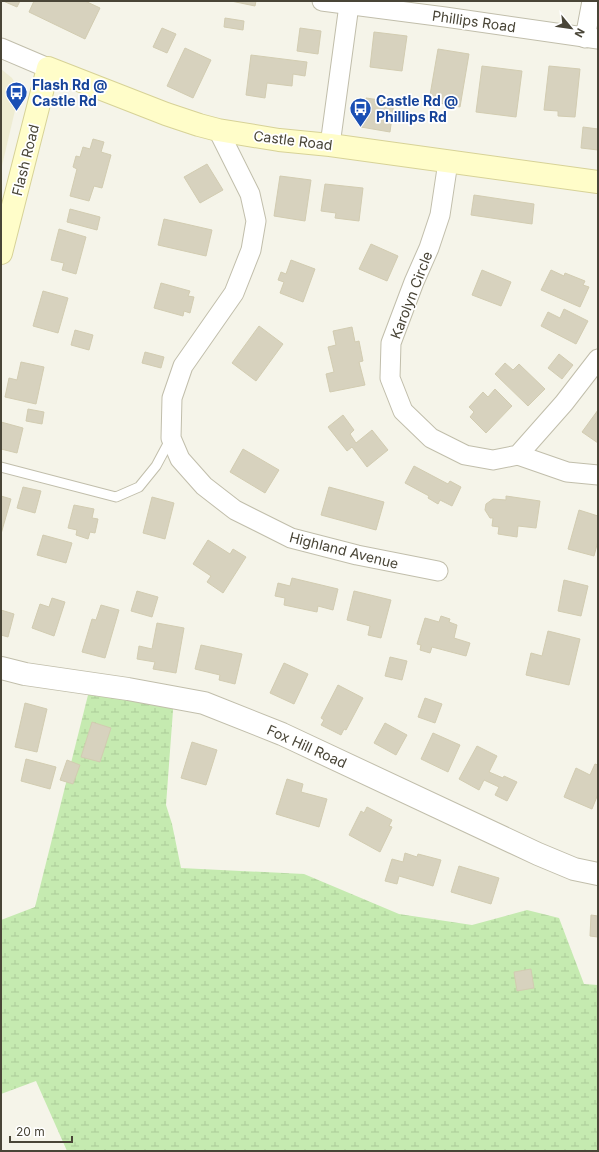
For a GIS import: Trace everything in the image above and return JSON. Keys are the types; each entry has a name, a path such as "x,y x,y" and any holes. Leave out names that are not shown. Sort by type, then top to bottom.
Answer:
{"main road":[{"name":"Castle Road","path":"48,68 166,114 218,130 279,140 330,145 598,182"},
{"name":"Flash Road","path":"1,253 48,68"}],"street":[{"name":"Phillips Road","path":"322,1 445,17 592,39"},
{"path":"592,1 592,39"},
{"path":"330,145 350,5"},
{"name":"Castle Road","path":"1,48 48,68"},
{"name":"Highland Avenue","path":"218,130 250,194 256,221 251,250 234,293 183,366 172,398 171,438 180,458 204,486 236,510 290,538 357,556 438,572"},
{"name":"Karolyn Circle","path":"448,162 440,215 429,248 391,342 390,378 403,412 431,438 465,455 494,460 518,455"},
{"path":"598,359 564,403 518,455 567,472 598,475"},
{"name":"Fox Hill Road","path":"1,668 25,674 128,689 204,703 282,734 538,854 574,868 598,874"}],"lane":[{"path":"1,467 116,497 139,487 156,466 171,438"}],"shaded area":[{"path":"1,69 12,78 16,85 17,102 1,170"}],"green space":[{"path":"91,683 174,697 166,805 172,824 181,868 304,874 399,914 472,925 527,910 559,918 584,984 598,985 598,1151 67,1151 36,1081 1,1094 1,920 35,907"}],"building":[{"path":"3,1 20,1 17,7"},
{"path":"34,1 85,1 100,8 85,39 29,12"},
{"path":"231,1 256,1 255,6"},
{"path":"225,18 244,21 243,30 224,27"},
{"path":"162,28 176,34 167,53 153,47"},
{"path":"300,28 321,31 318,54 297,51"},
{"path":"374,32 407,36 402,71 370,67"},
{"path":"185,48 211,60 193,98 167,86"},
{"path":"438,49 469,54 460,107 429,101"},
{"path":"251,55 307,62 305,76 293,74 292,86 267,83 265,98 246,95"},
{"path":"482,66 522,71 516,117 476,112"},
{"path":"549,66 580,69 575,117 558,116 558,111 544,110"},
{"path":"366,98 394,102 390,132 361,127"},
{"path":"583,127 598,129 598,150 581,148"},
{"path":"93,139 104,142 101,152 111,155 102,188 94,186 89,201 70,196 77,169 73,167 76,156 80,157 83,147 90,149"},
{"path":"207,164 223,190 200,203 184,177"},
{"path":"280,176 311,180 305,221 274,216"},
{"path":"325,184 363,188 359,221 335,218 336,213 321,211"},
{"path":"474,195 534,204 532,224 471,215"},
{"path":"70,209 100,217 97,230 67,222"},
{"path":"164,219 212,230 206,256 158,245"},
{"path":"59,229 86,237 76,274 62,270 64,263 51,260"},
{"path":"371,244 398,256 387,281 359,269"},
{"path":"291,260 315,269 303,302 280,293 284,282 278,280 281,272 286,274"},
{"path":"482,270 511,282 501,306 472,295"},
{"path":"551,270 564,276 565,273 585,281 583,285 589,287 580,307 541,290"},
{"path":"161,283 190,291 188,296 194,297 190,313 184,311 183,316 154,308"},
{"path":"43,291 68,298 58,333 33,326"},
{"path":"564,309 588,321 576,344 541,326 548,312 560,318"},
{"path":"259,326 283,344 256,381 232,363"},
{"path":"352,327 355,342 359,341 363,361 359,362 365,385 330,392 326,374 334,372 328,347 336,345 333,331"},
{"path":"75,330 93,335 89,350 71,345"},
{"path":"145,352 164,357 161,368 142,363"},
{"path":"559,354 573,365 562,379 548,368"},
{"path":"21,362 44,367 36,404 5,397 9,378 17,380"},
{"path":"505,363 513,370 519,364 545,389 528,406 495,374"},
{"path":"495,389 512,406 486,433 470,417 474,412 469,407 483,392 488,397"},
{"path":"28,409 44,412 42,424 26,421"},
{"path":"598,410 598,443 582,432"},
{"path":"343,415 354,430 350,434 356,443 372,430 388,450 367,467 352,447 347,451 328,427"},
{"path":"1,422 23,428 17,453 1,449"},
{"path":"243,449 279,470 265,493 230,472"},
{"path":"414,466 448,484 450,481 461,487 452,506 440,500 438,504 428,498 429,496 405,483"},
{"path":"23,487 41,491 35,513 17,508"},
{"path":"329,487 384,502 376,530 321,515"},
{"path":"1,496 11,499 1,534"},
{"path":"506,496 540,501 536,528 518,526 517,537 498,534 499,527 492,526 493,518 490,518 485,510 486,504 493,499 506,500"},
{"path":"152,497 174,503 165,539 143,533"},
{"path":"74,505 94,509 92,518 98,519 95,533 90,532 88,539 76,535 77,530 68,528"},
{"path":"579,510 598,516 598,541 594,556 568,549"},
{"path":"43,535 72,543 66,563 37,555"},
{"path":"208,540 230,554 233,549 246,557 223,593 207,582 211,576 193,564"},
{"path":"292,578 338,589 333,610 318,606 317,612 284,605 285,598 275,596 278,583 290,586"},
{"path":"564,580 588,586 581,616 558,611"},
{"path":"137,591 158,597 152,617 131,611"},
{"path":"354,591 391,600 381,638 368,635 370,626 347,620"},
{"path":"52,598 65,602 54,636 32,628 40,604 49,607"},
{"path":"101,605 119,610 105,658 82,652 92,619 96,620"},
{"path":"1,610 14,614 8,637 1,635"},
{"path":"441,616 450,619 449,622 457,625 454,638 470,643 466,656 432,647 430,653 420,650 421,645 417,644 425,618 439,622"},
{"path":"157,623 184,628 176,673 153,669 155,662 137,659 139,646 152,649"},
{"path":"548,631 580,639 569,685 526,675 531,653 542,656"},
{"path":"201,645 242,654 235,684 219,680 220,675 195,669"},
{"path":"390,657 407,661 402,680 385,676"},
{"path":"284,663 308,674 294,704 270,693"},
{"path":"338,685 363,698 346,730 344,729 341,735 321,725 324,720 321,718"},
{"path":"425,698 442,704 435,723 418,717"},
{"path":"25,703 47,709 37,752 15,747"},
{"path":"92,722 111,728 100,762 81,757"},
{"path":"385,723 407,735 396,755 374,743"},
{"path":"433,733 460,745 448,772 421,759"},
{"path":"192,742 217,750 206,785 181,778"},
{"path":"477,746 497,756 489,772 503,778 504,776 517,782 507,801 495,795 499,787 484,780 479,790 459,779"},
{"path":"26,759 56,767 50,789 21,781"},
{"path":"67,760 80,765 73,784 60,780"},
{"path":"595,764 598,765 598,794 592,809 564,797 576,768 590,775"},
{"path":"287,779 303,784 301,792 327,799 319,827 276,814"},
{"path":"367,807 392,820 389,826 392,827 380,852 349,835 361,811 364,813"},
{"path":"405,853 417,857 418,854 441,860 433,886 399,876 397,884 385,881 392,859 403,862"},
{"path":"459,866 499,878 491,904 451,892"},
{"path":"591,915 598,916 598,937 590,936"},
{"path":"531,969 534,988 517,991 514,972"}],"place":[{"name":"Flash Rd @ Castle Rd","path":"17,112"},
{"name":"Castle Rd @ Phillips Rd","path":"360,128"}]}
